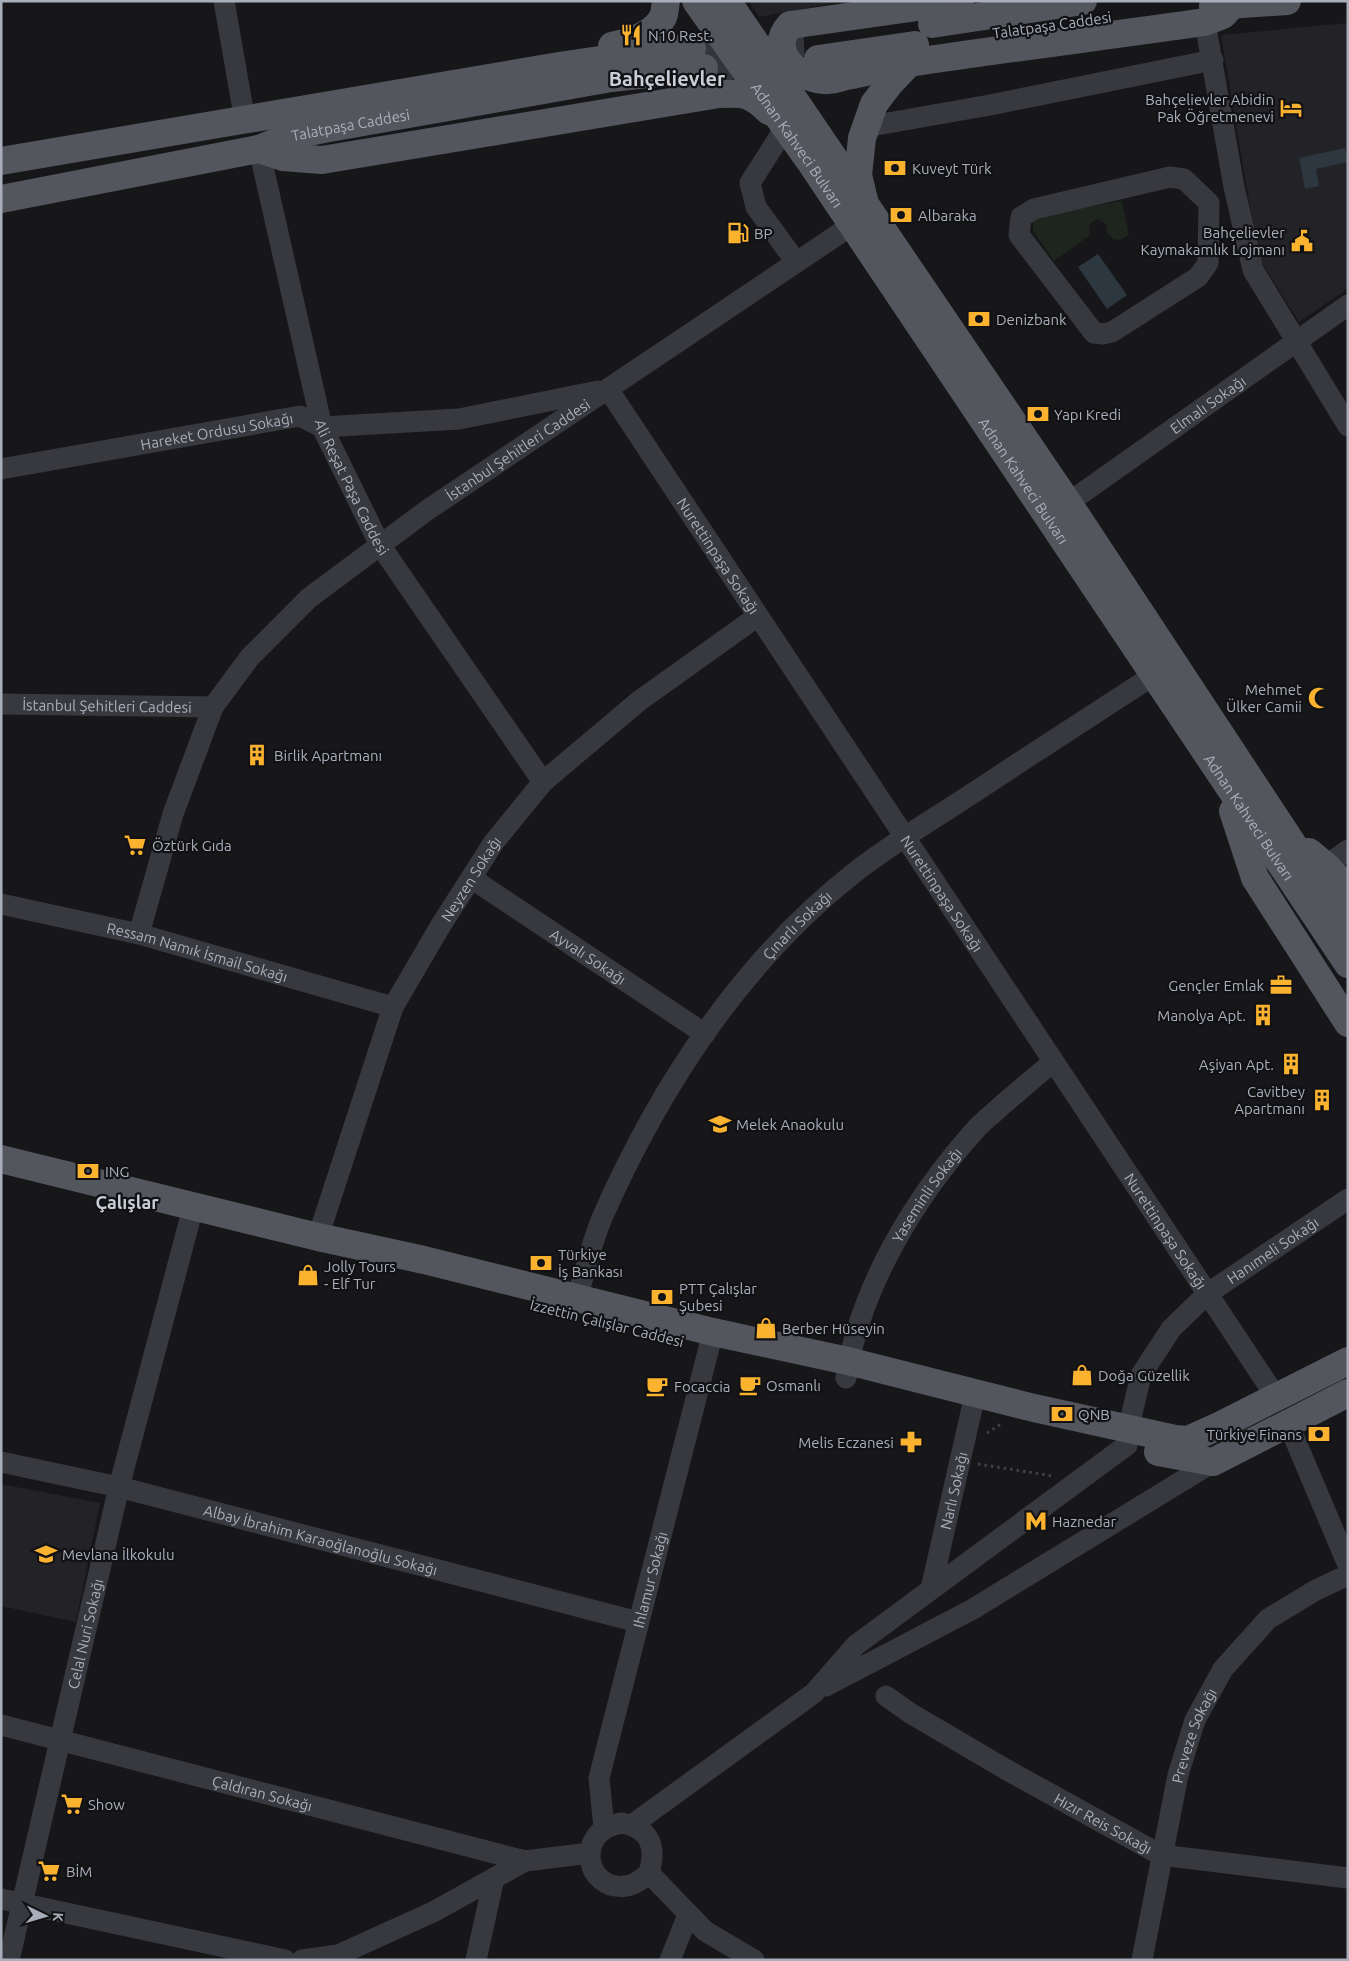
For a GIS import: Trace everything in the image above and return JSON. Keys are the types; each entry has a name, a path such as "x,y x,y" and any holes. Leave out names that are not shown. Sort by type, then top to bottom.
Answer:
{"main road":[{"path":"325,105 376,87 453,71 614,46 634,40 651,31 663,17 666,1"},
{"name":"Adnan Kahveci Bulvarı","path":"696,1 852,225 1154,674 1222,779 1348,964"},
{"path":"730,6 747,22 806,42 960,1"},
{"name":"Talatpaşa Caddesi","path":"806,42 1084,1"},
{"name":"Talatpaşa Caddesi","path":"806,42 1062,23 1167,10 1287,1"},
{"path":"806,42 784,31 781,43 784,55 789,65 806,76 825,80 908,64 1205,22 1223,15 1232,5"},
{"name":"Adnan Kahveci Bulvarı","path":"730,6 1068,503 1348,928"},
{"path":"634,40 679,36 694,38 705,45 720,65 726,84 724,90 719,94"},
{"name":"Talatpaşa Caddesi","path":"1,161 245,121 325,105 667,50 698,58 611,78 329,128 292,136 259,149 1,199"},
{"path":"882,231 865,203 858,175 862,138 874,104 908,64"},
{"path":"259,149 282,156 322,160 719,94 741,93 756,99 783,125"},
{"path":"1222,779 1255,878 1348,1023"},
{"path":"1282,829 1326,866 1348,889"},
{"name":"İzzettin Çalışlar Caddesi","path":"1,1159 577,1298 711,1340"},
{"name":"İzzettin Çalışlar Caddesi","path":"1,1178 381,1267 847,1370 972,1400 1034,1408 1213,1462"},
{"path":"1127,1437 1188,1440 1348,1361"},
{"path":"1213,1462 1348,1393"},
{"name":"İzzettin Çalışlar Caddesi","path":"972,1400 1010,1417 1127,1437"}],"street":[{"path":"224,1 245,121"},
{"path":"1205,22 1234,187 1253,270 1348,426"},
{"path":"865,127 1000,103 1213,60"},
{"path":"783,125 750,183 756,206 796,262"},
{"name":"Ali Reşat Paşa Caddesi","path":"259,149 322,428 380,545 543,782"},
{"path":"1170,177 1184,179 1209,203 1208,263 1198,277 1112,332 1103,334 1094,332 1019,235 1021,217 1034,209 1170,177"},
{"path":"1209,203 1234,187"},
{"name":"İstanbul Şehitleri Caddesi","path":"139,934 173,814 213,707 250,657 309,598 426,511 852,225"},
{"name":"Elmalı Sokağı","path":"1068,503 1348,305"},
{"path":"322,428 459,419 608,389"},
{"name":"Nurettinpaşa Sokağı","path":"608,389 1276,1397"},
{"name":"Hareket Ordusu Sokağı","path":"1,469 300,416 322,428"},
{"name":"Neyzen Sokağı","path":"318,1237 393,1007 441,924 494,842 543,782 639,701 758,616"},
{"name":"Çınarlı Sokağı","path":"577,1298 602,1220 639,1142 681,1068 734,994 796,925 854,874 905,837 1154,674"},
{"name":"İstanbul Şehitleri Caddesi","path":"1,704 213,707"},
{"path":"1326,866 1348,850"},
{"name":"Ayvalı Sokağı","path":"471,878 705,1034"},
{"name":"Ressam Namık İsmail Sokağı","path":"1,904 139,934 393,1007"},
{"name":"Yaseminli Sokağı","path":"847,1370 864,1312 890,1250 928,1187 977,1128 1053,1062"},
{"name":"Hanımeli Sokağı","path":"1127,1437 1141,1375 1171,1329 1207,1294 1348,1199"},
{"name":"Celal Nuri Sokağı","path":"9,1960 11,1901 60,1740 120,1488 189,1223"},
{"name":"Ihlamur Sokağı","path":"604,1828 599,1778 711,1340"},
{"name":"Narlı Sokağı","path":"932,1589 972,1400"},
{"path":"1288,1423 1348,1566"},
{"path":"814,1693 856,1645 932,1589 1127,1437"},
{"name":"Albay İbrahim Karaoğlanoğlu Sokağı","path":"1,1462 120,1488 638,1622"},
{"path":"632,1825 814,1693 972,1609 1213,1462"},
{"name":"Preveze Sokağı","path":"1142,1960 1178,1775 1195,1720 1223,1669 1268,1619 1316,1590 1348,1574"},
{"name":"Hızır Reis Sokağı","path":"886,1696 910,1713 1007,1770 1162,1855 1348,1878"},
{"name":"Çaldıran Sokağı","path":"1,1725 525,1861"},
{"path":"622,1823 632,1825 647,1836 652,1844 653,1855 649,1873 636,1882 625,1886 611,1884 595,1873 591,1864 590,1853 592,1844 596,1835 604,1828 622,1823"},
{"path":"314,1959 338,1955 433,1912 525,1861 590,1853"},
{"path":"649,1873 705,1931 754,1960"},
{"path":"476,1960 494,1878"},
{"path":"11,1901 285,1960"},
{"path":"670,1960 688,1915"}],"path":[{"path":"985,1435 1010,1417"},
{"path":"1001,1468 1056,1476"}],"shaded area":[{"path":"749,1 844,1 759,17"},
{"name":"Bahçelievler Abidin Pak Öğretmenevi","path":"1348,23 1348,287 1299,322 1262,263 1252,219 1221,35"},
{"path":"1345,148 1348,162 1316,169 1319,186 1305,189 1299,158"},
{"path":"1122,201 1129,235 1120,240 1113,239 1107,233 1106,224 1097,219 1090,225 1090,235 1054,261 1033,231 1033,221 1040,216"},
{"path":"1098,254 1127,295 1107,309 1078,267"},
{"name":"Mevlana İlkokulu","path":"1,1484 100,1503 76,1622 1,1606"}],"tunnel":[{"path":"692,48 809,42"},
{"path":"704,68 762,63"}],"place":[{"name":"N10 Rest.","path":"631,35"},
{"name":"Bahçelievler Abidin Pak Öğretmenevi","path":"1291,108"},
{"name":"Kuveyt Türk","path":"895,168"},
{"name":"Albaraka","path":"901,215"},
{"name":"BP","path":"738,233"},
{"name":"Bahçelievler Kaymakamlık Lojmanı","path":"1302,241"},
{"name":"Denizbank","path":"979,319"},
{"name":"Yapı Kredi","path":"1038,414"},
{"name":"Mehmet Ülker Camii","path":"1319,698"},
{"name":"Birlik Apartmanı","path":"257,755"},
{"name":"Öztürk Gıda","path":"135,845"},
{"name":"Gençler Emlak","path":"1281,985"},
{"name":"Manolya Apt.","path":"1263,1015"},
{"name":"Aşiyan Apt.","path":"1291,1064"},
{"name":"Cavitbey Apartmanı","path":"1322,1100"},
{"name":"Melek Anaokulu","path":"720,1124"},
{"name":"ING","path":"88,1171"},
{"name":"Türkiye İş Bankası","path":"541,1263"},
{"name":"Jolly Tours - Elf Tur","path":"308,1275"},
{"name":"PTT Çalışlar Şubesi","path":"662,1297"},
{"name":"Berber Hüseyin","path":"766,1328"},
{"name":"Doğa Güzellik","path":"1082,1375"},
{"name":"Osmanlı","path":"750,1385"},
{"name":"Focaccia","path":"657,1386"},
{"name":"QNB","path":"1062,1414"},
{"name":"Türkiye Finans","path":"1319,1434"},
{"name":"Melis Eczanesi","path":"911,1442"},
{"name":"Haznedar","path":"1036,1521"},
{"name":"Mevlana İlkokulu","path":"46,1554"},
{"name":"Show","path":"72,1804"},
{"name":"BİM","path":"49,1871"}],"district":[{"name":"Bahçelievler","path":"667,78"},
{"name":"Çalışlar","path":"127,1202"}]}
